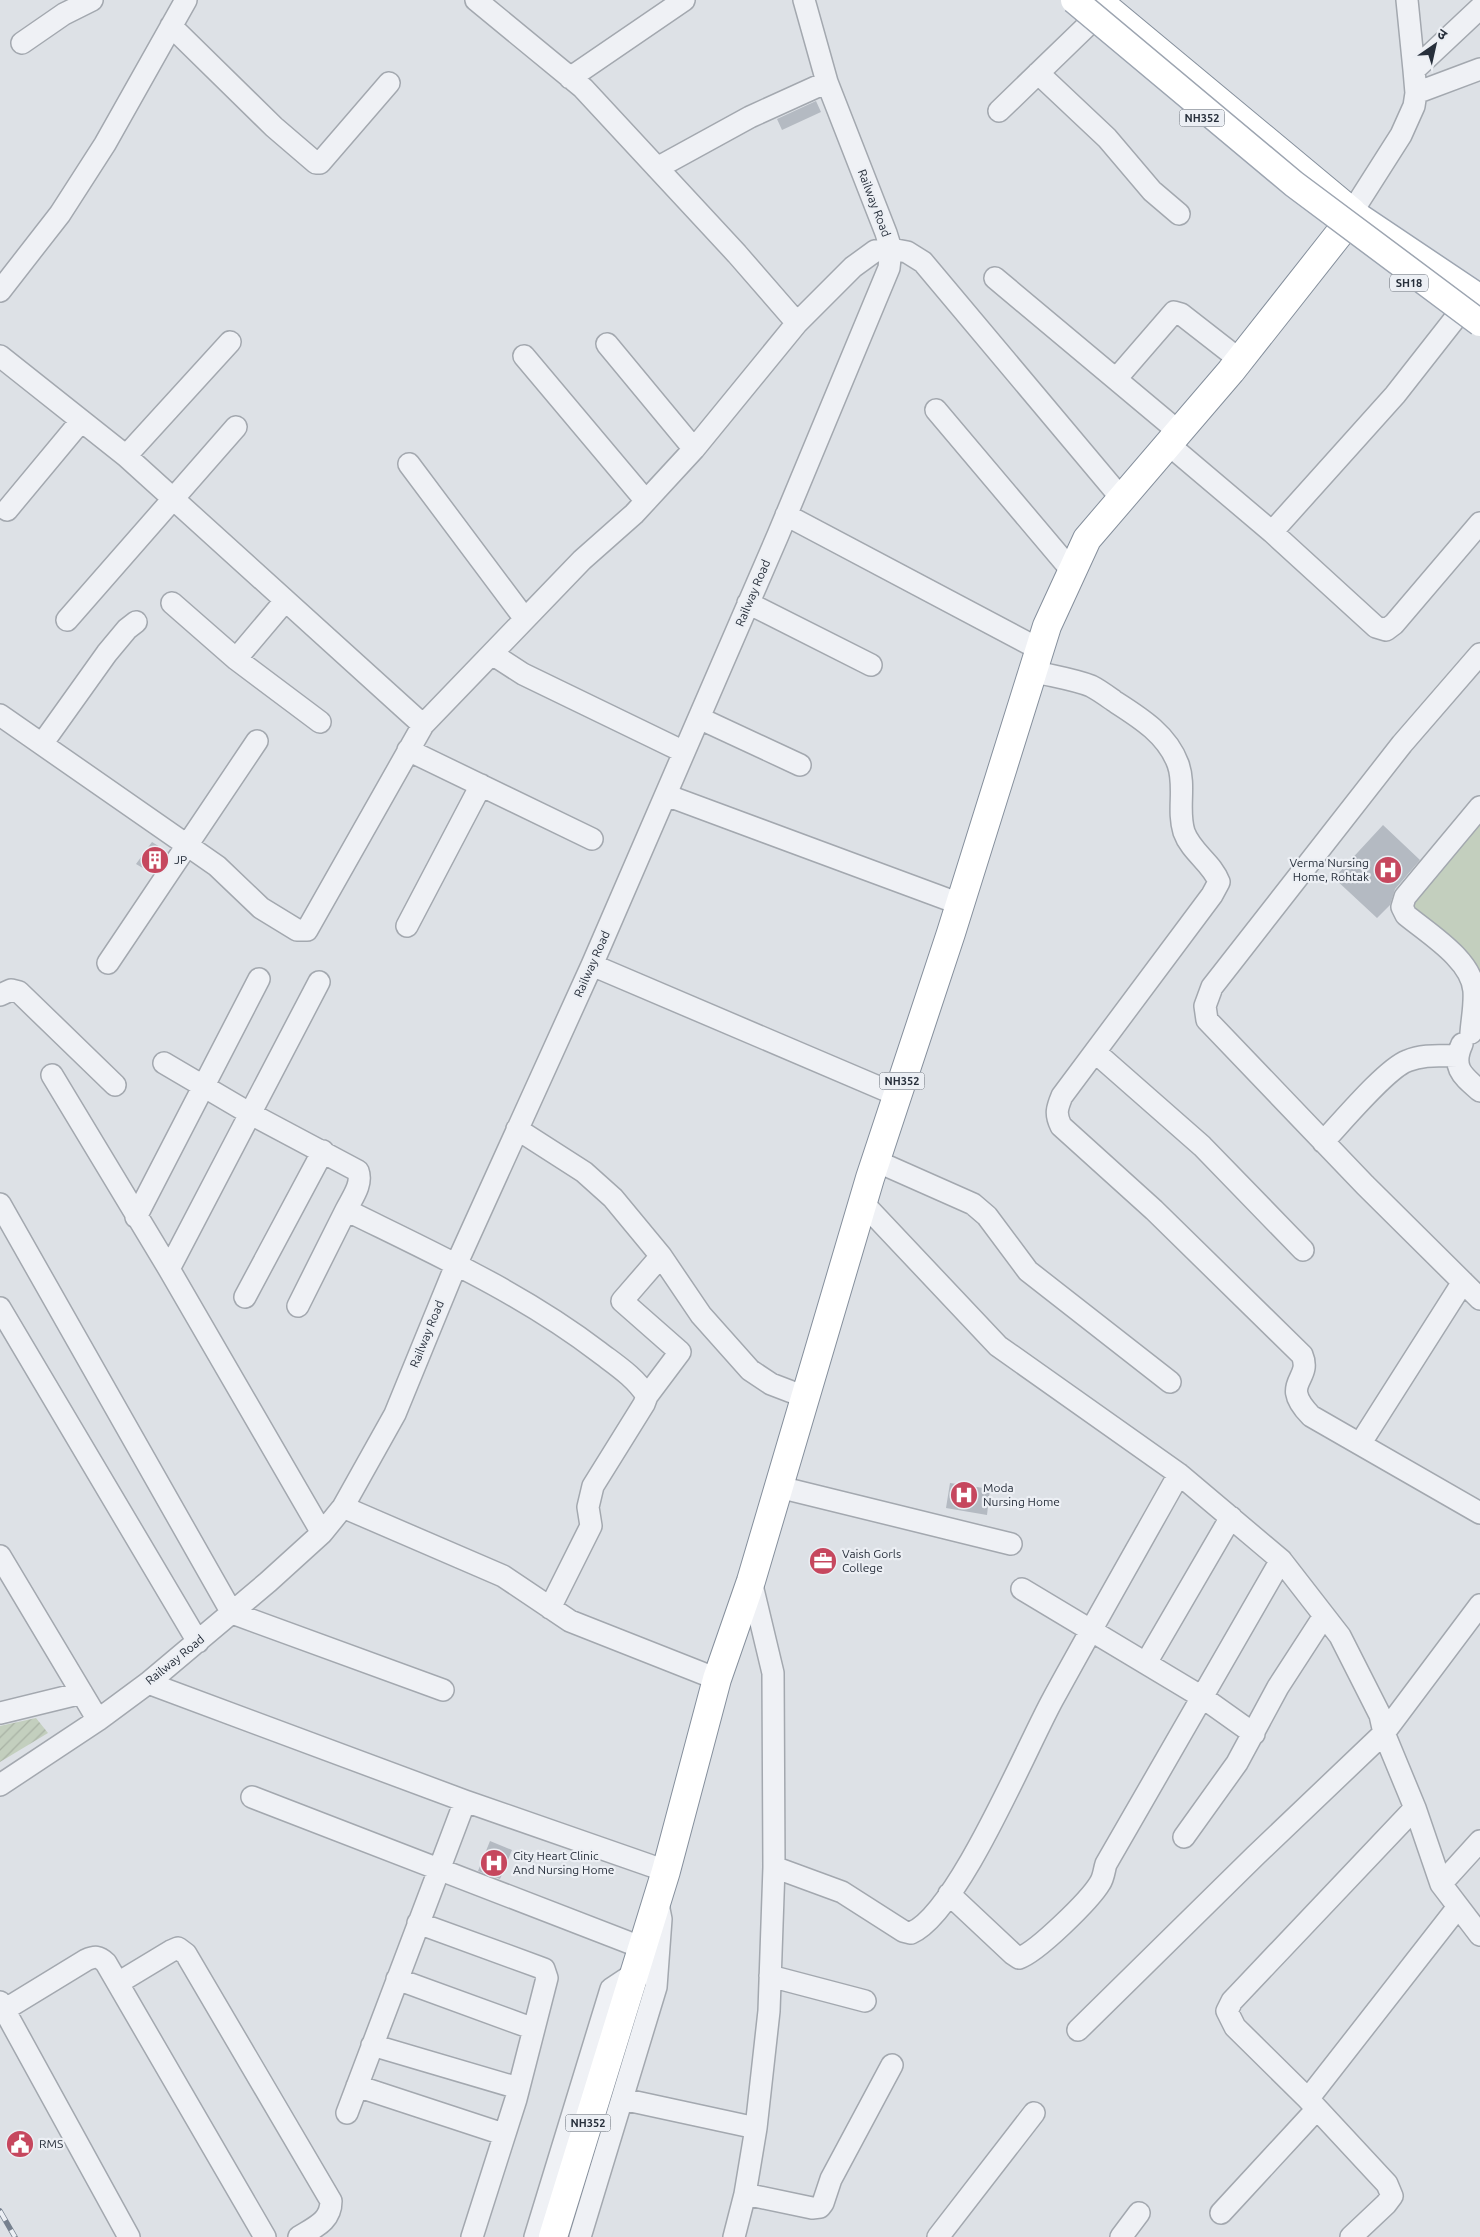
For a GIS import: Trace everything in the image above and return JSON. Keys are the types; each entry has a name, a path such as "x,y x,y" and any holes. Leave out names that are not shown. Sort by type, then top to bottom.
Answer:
{"highway":[{"name":"NH352","path":"553,2237 666,1872 716,1680 752,1582 863,1203 960,904 1047,626 1087,539 1240,360 1346,223 1094,11 1067,0"}],"main road":[{"path":"1074,0 1294,184 1469,320"},
{"name":"SH18","path":"1346,223 1469,320 1480,331"},
{"name":"SH18","path":"1346,223 1480,298"}],"street":[{"path":"22,43 64,14 92,0"},
{"path":"3,281 60,214 105,144 186,0"},
{"path":"476,0 583,88 737,254 797,323"},
{"path":"570,78 684,0"},
{"name":"Railway Road","path":"0,1785 98,1720 148,1683 232,1613 322,1533 342,1507 395,1414 456,1265 592,965 666,795 786,515 888,268 891,249 827,82 804,0"},
{"path":"1346,223 1411,115 1416,93 1407,0"},
{"path":"1414,70 1480,8"},
{"path":"999,111 1038,73 1094,11"},
{"path":"171,26 274,127 316,164 320,162 389,83"},
{"path":"1416,93 1480,69"},
{"path":"1038,73 1107,138 1152,191 1179,214"},
{"path":"657,168 750,117 827,82"},
{"path":"0,715 227,873 261,908 297,930 307,930 423,725 582,560 646,502 694,449 797,323 853,267 875,251 891,249 907,252 923,262 1122,499"},
{"path":"995,278 1116,379 1174,438 1272,532 1376,627 1386,630 1394,624 1480,523"},
{"path":"1116,379 1174,312 1180,314 1240,360"},
{"path":"1272,532 1395,395 1469,320"},
{"path":"126,456 230,342"},
{"path":"607,344 694,449"},
{"path":"0,356 126,456 423,725"},
{"path":"524,356 646,502"},
{"path":"936,410 1072,570"},
{"path":"6,510 81,420"},
{"path":"66,620 236,427"},
{"path":"410,464 525,620"},
{"path":"786,515 1035,660 1091,686 1136,714 1167,743 1178,763 1181,777 1181,817 1184,831 1189,843 1216,875 1219,882 1212,895 1062,1096 1056,1109 1057,1118 1061,1126 1154,1210 1302,1355 1304,1367 1297,1384 1296,1394 1300,1404 1311,1416 1480,1513"},
{"path":"236,659 285,601"},
{"path":"172,603 236,659 320,722"},
{"path":"748,603 871,664"},
{"path":"42,744 107,653 127,629 136,622"},
{"path":"492,654 523,674 684,752"},
{"path":"1480,654 1402,744 1218,980 1212,988 1205,1006 1207,1020 1324,1142 1480,1299"},
{"path":"699,718 800,765"},
{"path":"108,962 257,742"},
{"path":"408,750 592,839"},
{"path":"407,926 481,785"},
{"path":"666,795 960,904"},
{"path":"1480,807 1404,896 1402,907 1406,915 1459,960 1470,973 1474,990 1476,1029 1457,1056 1458,1069 1480,1091"},
{"path":"592,965 897,1095"},
{"path":"136,1217 202,1086 259,979"},
{"path":"169,1269 319,982"},
{"path":"0,995 11,990 19,992 115,1085"},
{"path":"1095,1052 1202,1146 1303,1250"},
{"path":"1324,1142 1390,1072 1405,1061 1424,1055 1457,1056"},
{"path":"164,1062 249,1113 358,1171 361,1178 298,1306"},
{"path":"52,1075 169,1269 322,1533"},
{"path":"517,1129 584,1172 613,1198 661,1256 701,1315 750,1370 771,1384 805,1398"},
{"path":"245,1296 322,1151"},
{"path":"876,1161 973,1204 987,1216 1028,1270 1170,1382"},
{"path":"863,1203 998,1346 1178,1474 1281,1560 1340,1636 1380,1715 1384,1733 1416,1808 1441,1884 1480,1935"},
{"path":"0,1204 232,1613 443,1690"},
{"path":"346,1210 527,1302 554,1319 633,1378 647,1396"},
{"path":"550,1608 591,1526 588,1507 593,1486 632,1426 647,1396 680,1352 622,1302 661,1256"},
{"path":"1360,1444 1463,1282"},
{"path":"0,1308 198,1642"},
{"path":"774,1867 842,1892 902,1931 911,1933 928,1920 967,1869 1052,1701 1178,1474"},
{"path":"779,1487 1011,1544"},
{"path":"342,1507 503,1576 570,1621 716,1680"},
{"path":"1146,1663 1231,1517"},
{"path":"0,1556 98,1720"},
{"path":"949,1894 1019,1958 1036,1948 1084,1902 1100,1884 1106,1864 1281,1560"},
{"path":"734,2237 745,2194 756,2128 769,2011 774,1867 773,1673 752,1582"},
{"path":"1022,1589 1092,1629 1202,1697 1254,1734"},
{"path":"1078,2030 1255,1856 1384,1733 1480,1605"},
{"path":"1184,1838 1221,1788 1254,1734 1278,1687 1324,1616"},
{"path":"148,1683 465,1801 666,1872"},
{"path":"0,1713 82,1693"},
{"path":"252,1797 439,1868 639,1960 611,1989 535,2237"},
{"path":"347,2113 465,1801"},
{"path":"1352,2237 1392,2196 1388,2184 1313,2104 1234,2027 1227,2012 1232,2001 1416,1808"},
{"path":"1441,1884 1480,1841"},
{"path":"580,2237 656,1987 661,1920 657,1900"},
{"path":"1221,2213 1313,2104 1458,1907"},
{"path":"418,1923 544,1969 547,1978 518,2088 472,2237"},
{"path":"118,1983 178,1948 186,1954 331,2201 331,2211 326,2219 300,2237"},
{"path":"129,2237 2,2006 94,1956 100,1957 106,1963 265,2237"},
{"path":"770,1976 865,2001"},
{"path":"397,1979 534,2029"},
{"path":"372,2045 518,2088"},
{"path":"745,2194 812,2208 820,2207 831,2179 892,2065"},
{"path":"357,2086 503,2134"},
{"path":"622,2099 756,2128"},
{"path":"938,2237 1034,2113"},
{"path":"1120,2237 1139,2213"}],"green space":[{"path":"1480,820 1480,971 1408,906"},
{"path":"36,1718 48,1733 0,1762 0,1726"}],"building":[{"path":"816,101 821,112 782,130 777,119"},
{"path":"1383,825 1420,860 1395,889 1390,905 1377,918 1334,878"},
{"name":"JP","path":"152,842 168,852 153,874 136,864"},
{"path":"950,1483 990,1489 987,1515 946,1508"},
{"path":"490,1841 512,1850 500,1879 478,1871"}],"railway":[{"path":"0,2211 15,2237"}],"place":[{"name":"JP","path":"155,860"},
{"name":"Verma Nursing Home, Rohtak","path":"1388,870"},
{"name":"Moda Nursing Home","path":"964,1495"},
{"name":"Vaish Gorls College","path":"823,1561"},
{"name":"City Heart Clinic And Nursing Home","path":"494,1863"},
{"name":"RMS","path":"20,2144"}]}
